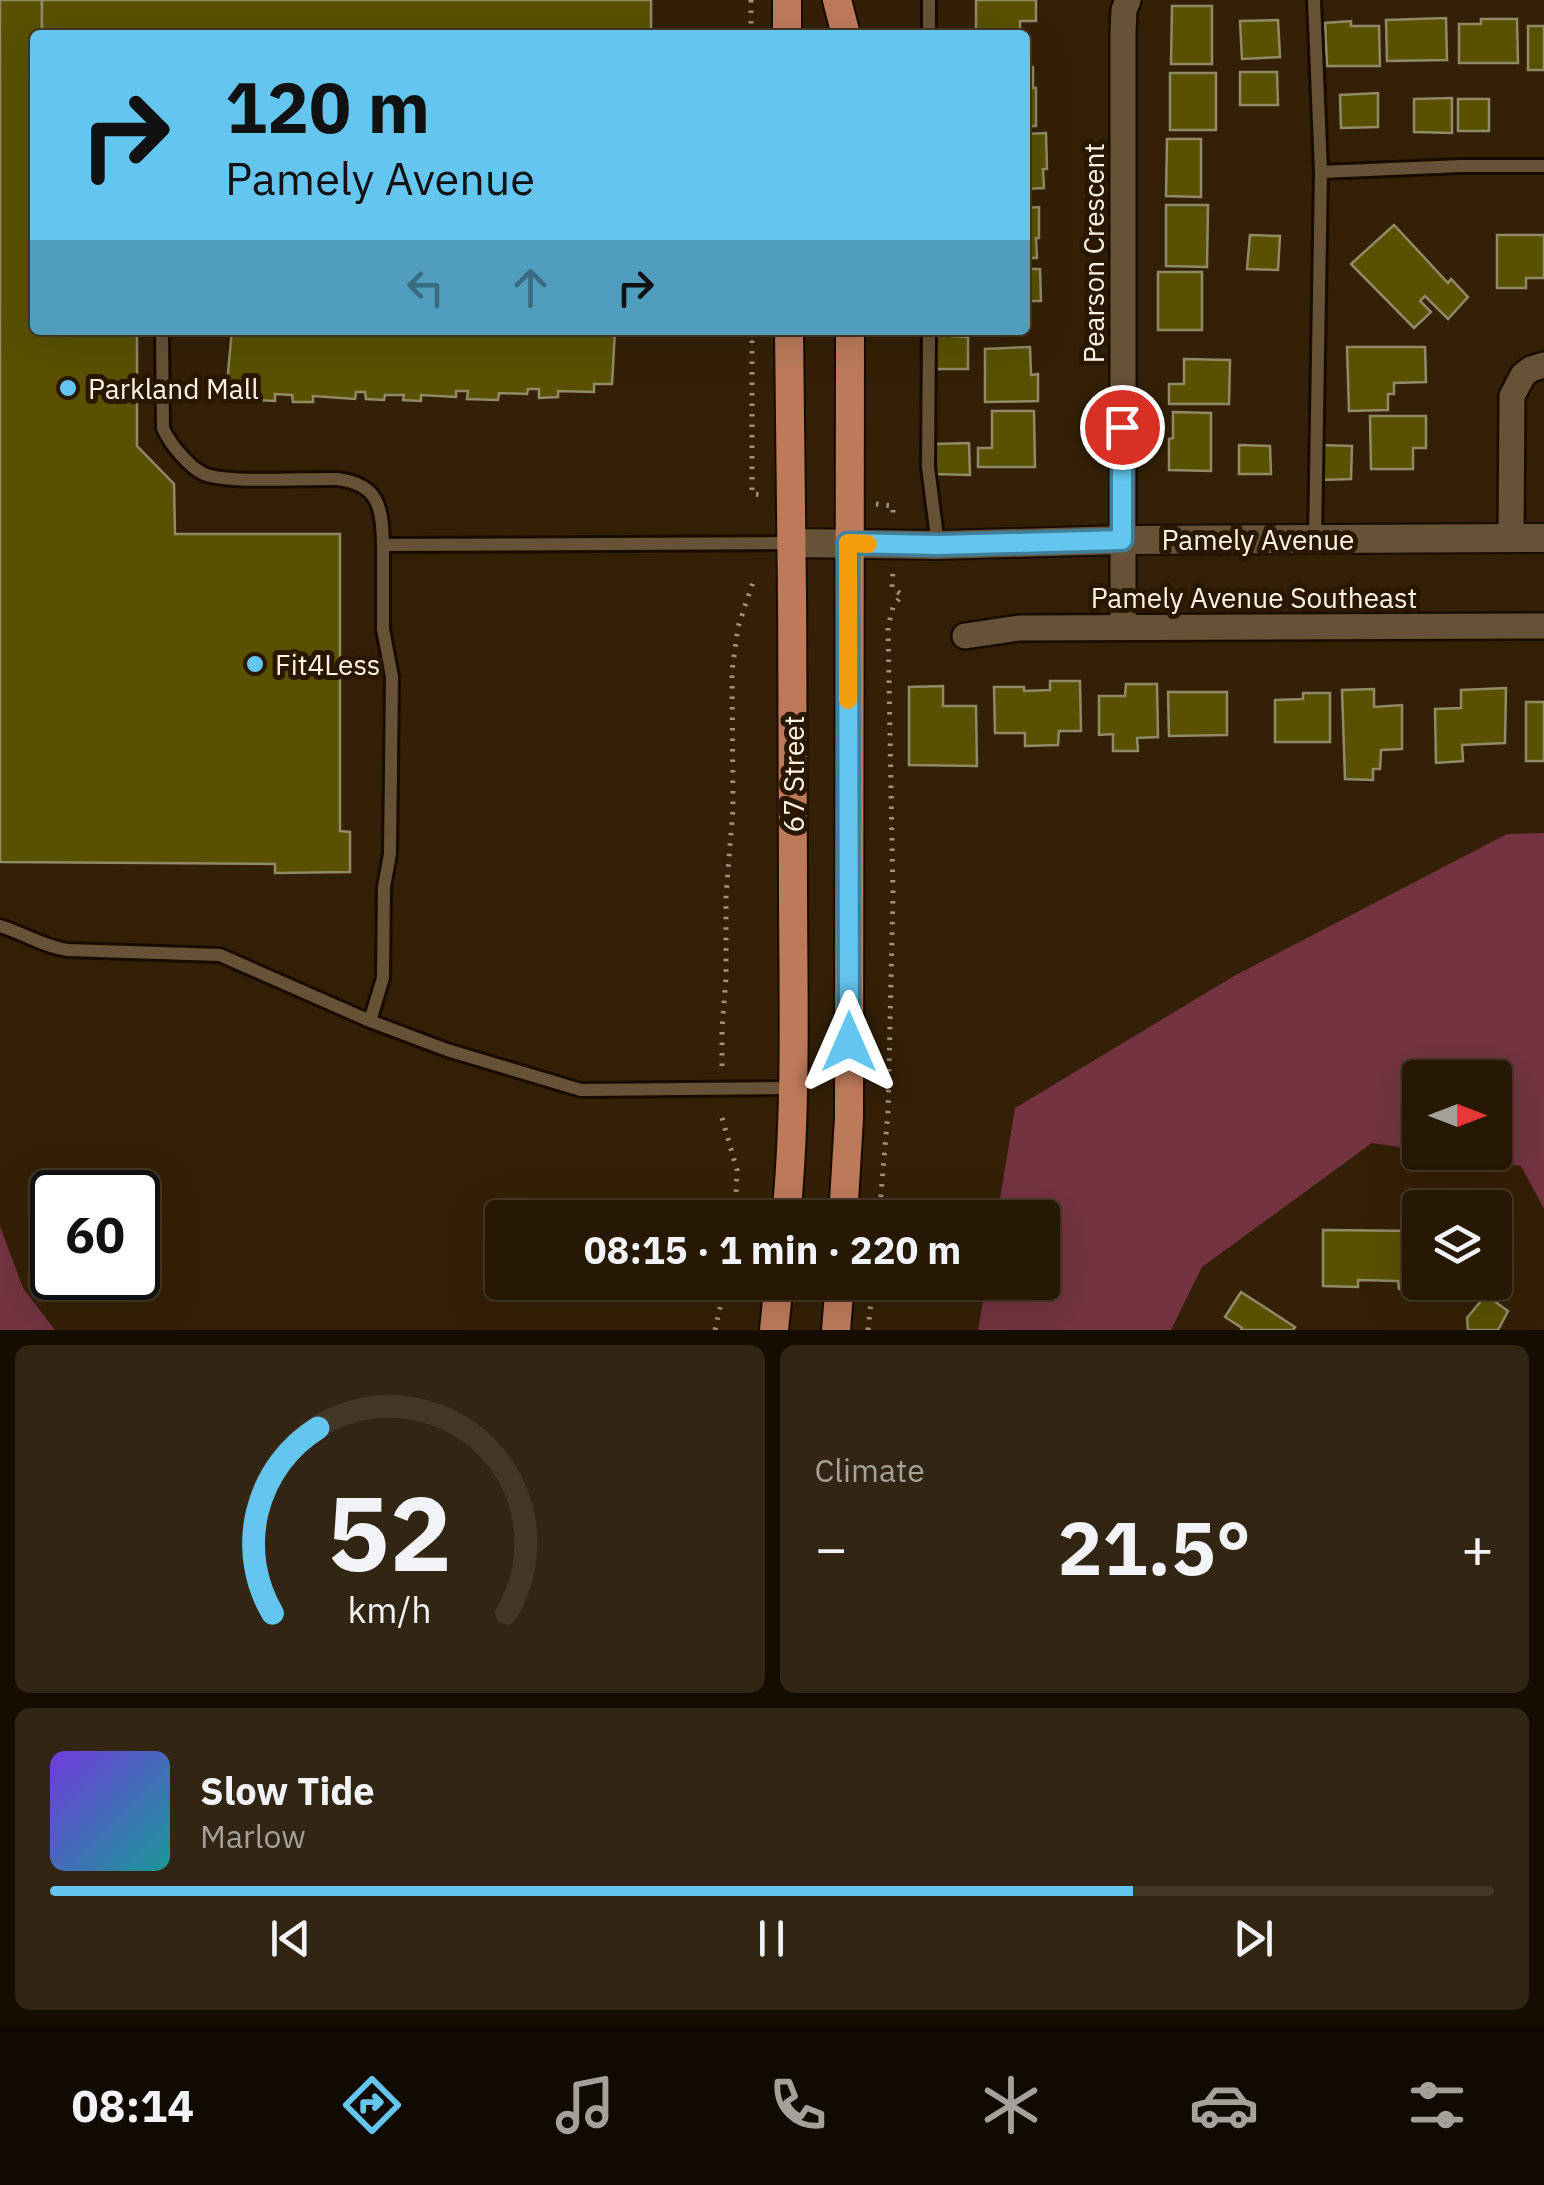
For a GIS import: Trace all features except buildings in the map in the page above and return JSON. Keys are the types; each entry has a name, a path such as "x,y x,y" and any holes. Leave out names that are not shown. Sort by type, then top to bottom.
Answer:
{"main road":[{"path":"787,0 787,30"},
{"path":"837,0 847,30"},
{"path":"849,30 852,0"},
{"name":"67 Street","path":"788,1200 792,1088 793,543 789,335"},
{"name":"67 Street","path":"845,1200 849,1118 850,335"},
{"path":"774,1330 777,1300"},
{"path":"836,1330 838,1300"}],"street":[{"name":"Pearson Crescent","path":"1123,626 1122,32 1128,0"},
{"path":"1511,538 1512,396 1523,375 1544,365"},
{"name":"Pamely Avenue","path":"793,543 1544,538"},
{"name":"Pamely Avenue Southeast","path":"965,636 1019,628 1123,626 1544,626"}],"lane":[{"path":"929,0 929,30"},
{"path":"1314,0 1321,172 1314,539"},
{"path":"1321,172 1544,166"},
{"path":"162,335 162,428 196,469 221,478 354,481 366,487 380,507 383,628 392,677 390,854 384,886 383,978 370,1021"},
{"path":"928,335 928,467 938,545"},
{"path":"383,545 793,543"},
{"path":"0,926 50,947 68,950 220,955 447,1050 582,1090 792,1088"}],"path":[{"path":"751,0 751,30"},
{"path":"752,335 752,494"},
{"path":"722,1066 726,894 734,809 732,671 738,627 752,582"},
{"path":"881,1200 888,1111 894,894 888,627 894,606 902,596 892,588"},
{"path":"722,1118 737,1170 736,1200"},
{"path":"715,1330 722,1300"},
{"path":"868,1330 871,1300"}],"shaded area":[{"path":"1544,833 1544,1209 1521,1166 1512,1165 1512,1060 1402,1060 1402,1147 1372,1143 1202,1267 1171,1330 978,1330 983,1300 1060,1300 1060,1200 1000,1200 1015,1108 1234,976 1507,834"},
{"path":"0,1226 23,1288 55,1330 0,1330"}],"slow traffic":[{"path":"848,700 848,543 868,544"}],"place":[{"name":"Parkland Mall","path":"68,388"},
{"name":"Fit4Less","path":"255,664"}],"route":[{"path":"849,1042 848,543 1122,540 1122,427"}]}
